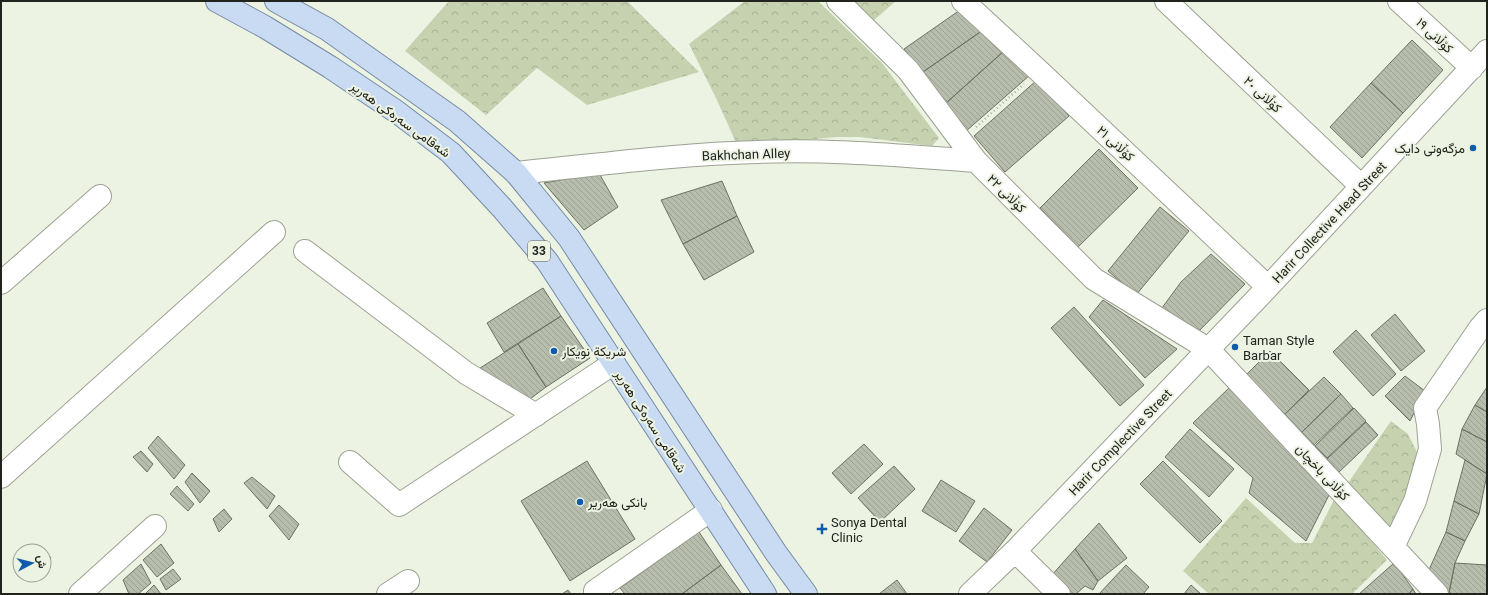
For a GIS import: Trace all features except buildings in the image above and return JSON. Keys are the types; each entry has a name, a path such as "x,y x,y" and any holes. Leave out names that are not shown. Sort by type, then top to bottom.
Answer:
{"main road":[{"name":"شەقامی سەرەکی هەریر","path":"217,1 265,28 330,68 397,112 451,153 502,208 547,261 765,594"},
{"name":"33","path":"276,1 327,29 451,116 516,174 569,238 776,553 806,594"}],"street":[{"name":"کۆڵانی ٢٢","path":"838,1 908,70 976,161 1094,279 1208,349"},
{"name":"کۆڵانی ٢١","path":"963,1 1268,287"},
{"name":"کۆڵانی ٢٠","path":"1166,1 1361,186"},
{"name":"کۆڵانی ١٩","path":"1399,1 1472,68"},
{"name":"Harir Collective Head Street","path":"1268,287 1487,51"},
{"name":"Bakhchan Alley","path":"516,174 675,156 759,152 866,153 976,161"},
{"path":"1,283 100,196"},
{"path":"1,477 274,232"},
{"path":"305,251 466,374 536,415"},
{"name":"Harir Complective Street","path":"970,594 1015,551 1268,287"},
{"path":"1393,547 1415,501 1430,449 1428,424 1424,408 1487,320"},
{"name":"کۆڵانی باخچان","path":"1208,349 1437,594"},
{"path":"350,462 399,505 614,363"},
{"path":"595,591 711,510"},
{"path":"80,594 155,526"},
{"path":"1015,551 1059,594"},
{"path":"388,594 408,581"}],"path":[{"path":"961,141 1039,71"}],"green space":[{"path":"449,1 627,1 699,72 587,105 537,68 486,115 405,51"},
{"path":"745,1 818,1 882,63 939,138 932,146 860,137 836,137 738,147 689,44"},
{"path":"852,1 896,1 873,21"},
{"path":"1391,421 1408,434 1418,454 1413,477 1391,535 1348,483"},
{"path":"1246,498 1295,543 1312,543 1335,498 1387,560 1352,594 1209,594 1183,571"}],"place":[{"name":"مزگەوتی دایک","path":"1473,148"},
{"name":"Taman Style Barbar","path":"1235,347"},
{"name":"شريكة نويكار","path":"554,351"},
{"name":"بانکی هەریر","path":"580,502"},
{"name":"Sonya Dental Clinic","path":"822,529"}]}
